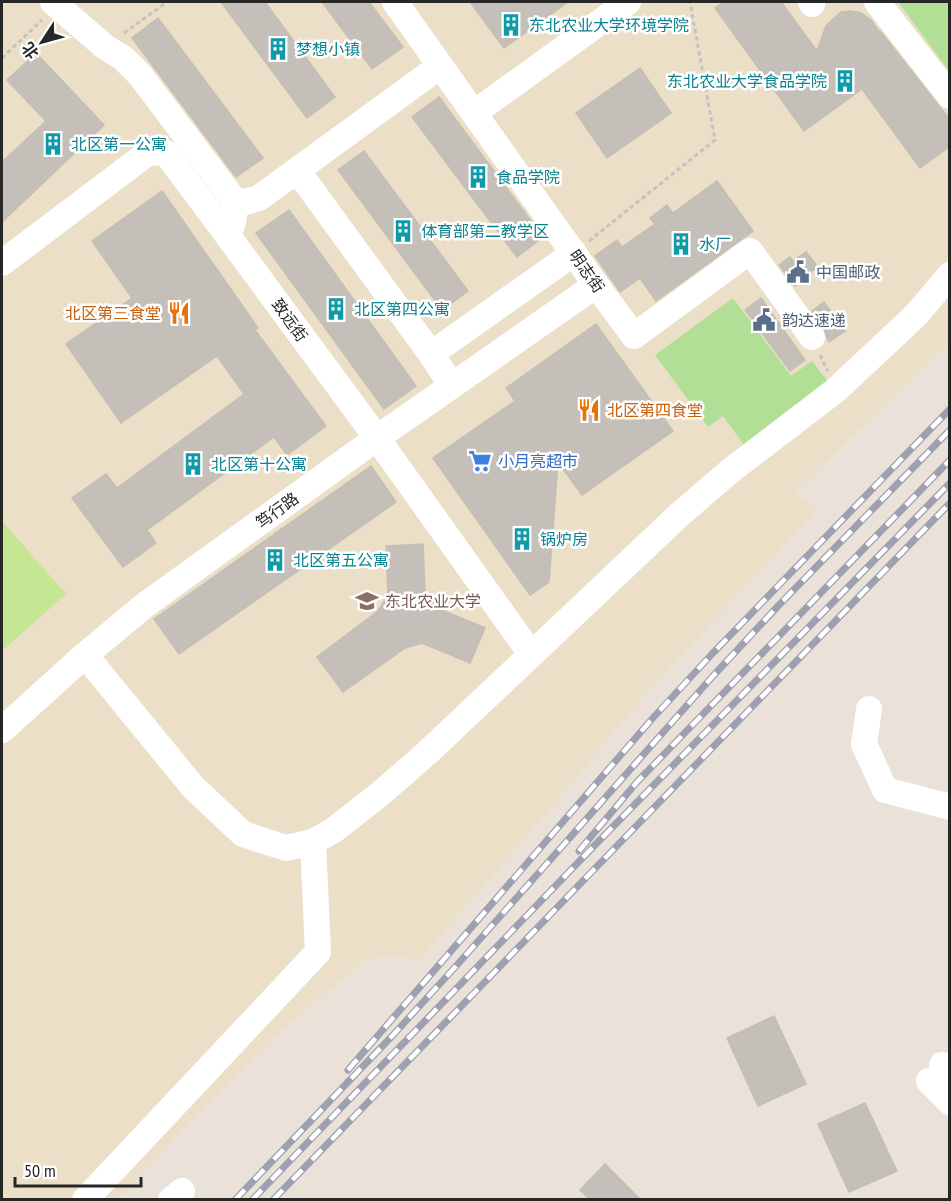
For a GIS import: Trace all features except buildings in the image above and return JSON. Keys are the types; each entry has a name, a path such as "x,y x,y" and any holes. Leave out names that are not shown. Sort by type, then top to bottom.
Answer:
{"street":[{"path":"474,113 628,2"},
{"path":"878,2 950,96"},
{"path":"58,3 140,75 234,200 236,211 228,236"},
{"name":"明志街","path":"405,5 440,66 634,336 750,251 812,338"},
{"path":"234,200 245,202 258,198 440,66"},
{"name":"致远街","path":"2,263 149,152 166,153 377,438 531,654"},
{"path":"297,170 452,386"},
{"path":"431,354 574,253"},
{"path":"84,656 193,787 243,834 286,848 313,842 334,830 380,794 721,478 836,390 916,315 950,275"},
{"name":"笃行路","path":"2,730 145,605 377,438 596,285"},
{"path":"869,709 864,744 885,790 950,807"},
{"path":"85,1200 318,952 313,842"},
{"path":"940,1073 950,1102"}],"path":[{"path":"105,46 167,2"},
{"path":"574,253 715,140 690,2"},
{"path":"2,58 58,3"},
{"path":"812,338 836,390"}],"shaded area":[{"name":"东北农业大学","path":"2,2 949,2 949,344 795,491 817,510 647,692 420,959 390,956 364,961 272,1038 116,1199 2,1200"}],"green space":[{"path":"898,2 949,2 949,71"},
{"path":"733,298 791,376 812,361 829,383 744,445 723,416 708,427 655,355"},
{"path":"2,521 66,594 2,651"}],"railway":[{"path":"348,1070 652,719 950,409"},
{"path":"235,1200 457,965 713,676 950,430"},
{"path":"579,851 637,782 950,460"},
{"path":"252,1200 595,845 950,483"},
{"path":"273,1200 950,503"}],"place":[{"name":"东北农业大学环境学院","path":"511,25"},
{"name":"梦想小镇","path":"278,49"},
{"name":"东北农业大学食品学院","path":"845,81"},
{"name":"北区第一公寓","path":"53,144"},
{"name":"食品学院","path":"478,177"},
{"name":"体育部第二教学区","path":"403,231"},
{"name":"水厂","path":"681,244"},
{"name":"中国邮政","path":"798,272"},
{"name":"北区第四公寓","path":"336,309"},
{"name":"北区第三食堂","path":"179,313"},
{"name":"韵达速递","path":"764,320"},
{"name":"北区第四食堂","path":"589,410"},
{"name":"小月亮超市","path":"480,461"},
{"name":"北区第十公寓","path":"193,464"},
{"name":"锅炉房","path":"522,539"},
{"name":"北区第五公寓","path":"275,560"},
{"name":"东北农业大学","path":"367,601"}]}
